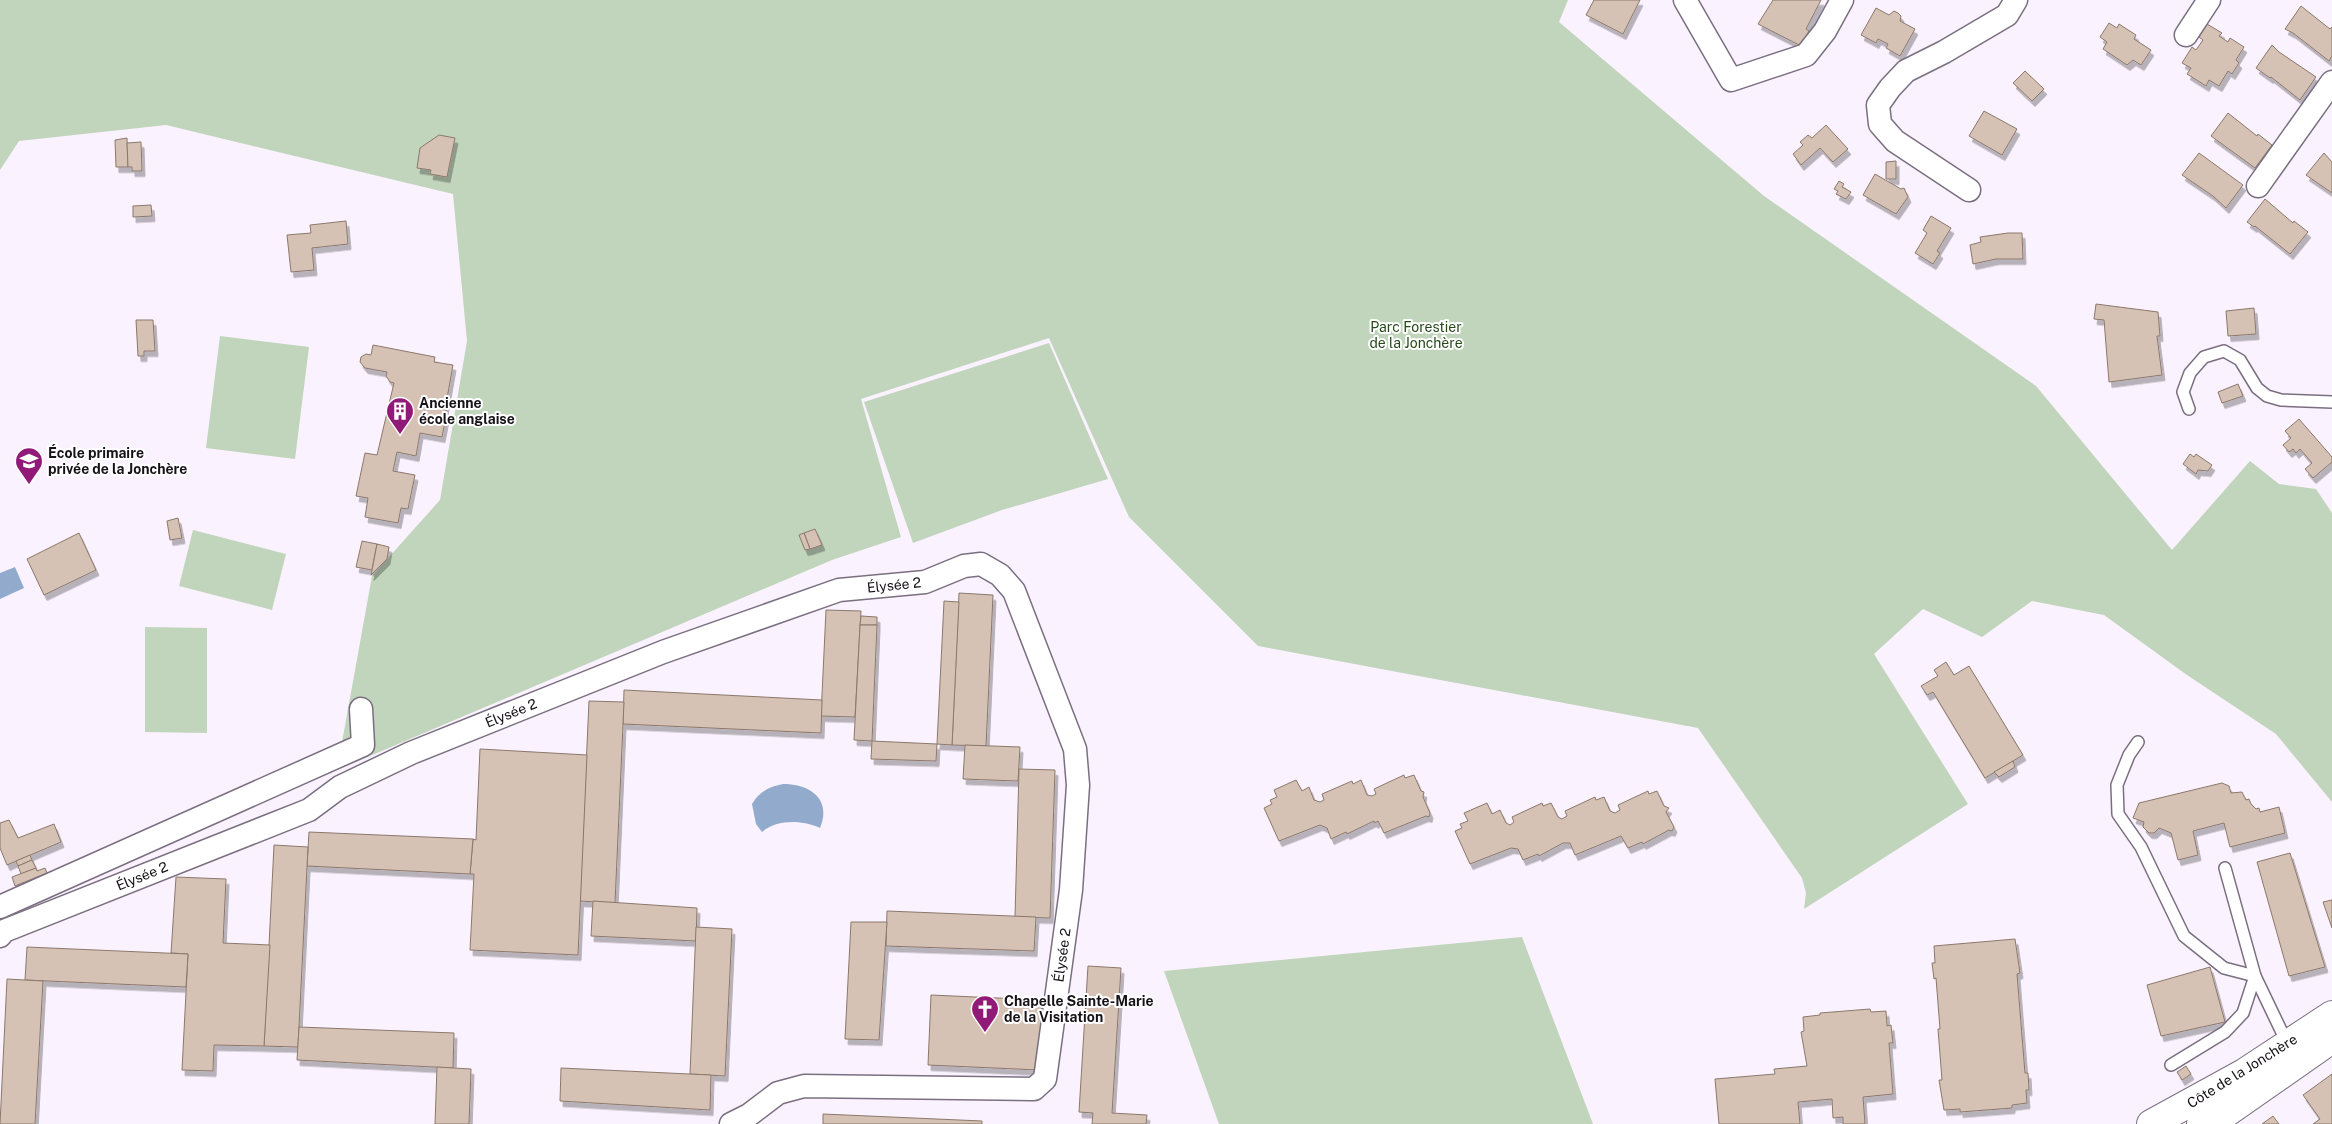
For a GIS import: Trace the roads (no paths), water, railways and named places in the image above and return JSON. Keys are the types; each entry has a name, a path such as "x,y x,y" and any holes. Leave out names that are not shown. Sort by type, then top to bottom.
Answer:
{"street":[{"path":"1685,0 1731,80 1806,55 1825,31 1842,0"},
{"path":"1969,190 1895,141 1880,124 1878,105 1890,88 1906,71 1944,52 2007,14 2016,0"},
{"path":"2186,35 2209,0"},
{"path":"2258,186 2332,82"},
{"name":"Élysée 2","path":"0,936 4,931 309,810 340,787 411,753 663,652 839,590 925,582 964,566 981,564 1000,575 1014,591 1075,749 1078,785 1071,890 1045,1080 1034,1089 804,1086 778,1094 749,1115 730,1124"},
{"path":"0,907 363,745 361,709"},
{"name":"Côte de la Jonchère","path":"2201,1124 2226,1113 2293,1053 2332,1014"},
{"name":"Côte de la Jonchère","path":"2151,1124 2244,1073 2332,1039"}],"lane":[{"path":"2189,409 2183,392 2190,373 2204,357 2224,351 2240,360 2257,388 2266,396 2281,400 2332,402"},
{"path":"2138,742 2129,756 2118,784 2118,814 2141,848 2184,936 2224,968 2255,976"},
{"path":"2225,868 2255,976 2293,1053"},
{"path":"2171,1065 2225,1032 2242,1013 2255,976"}],"water":[{"path":"15,567 24,588 0,599 0,573"},
{"path":"783,784 802,787 816,795 821,801 823,809 820,828 806,823 790,822 775,825 762,832 756,824 752,804 765,790"}],"place":[{"name":"Ancienne école anglaise","path":"400,435"},
{"name":"École primaire privée de la Jonchère","path":"29,485"},
{"name":"Chapelle Sainte-Marie de la Visitation","path":"985,1033"}],"park label":[{"name":"Parc Forestier de la Jonchère","path":"1416,336"}]}
